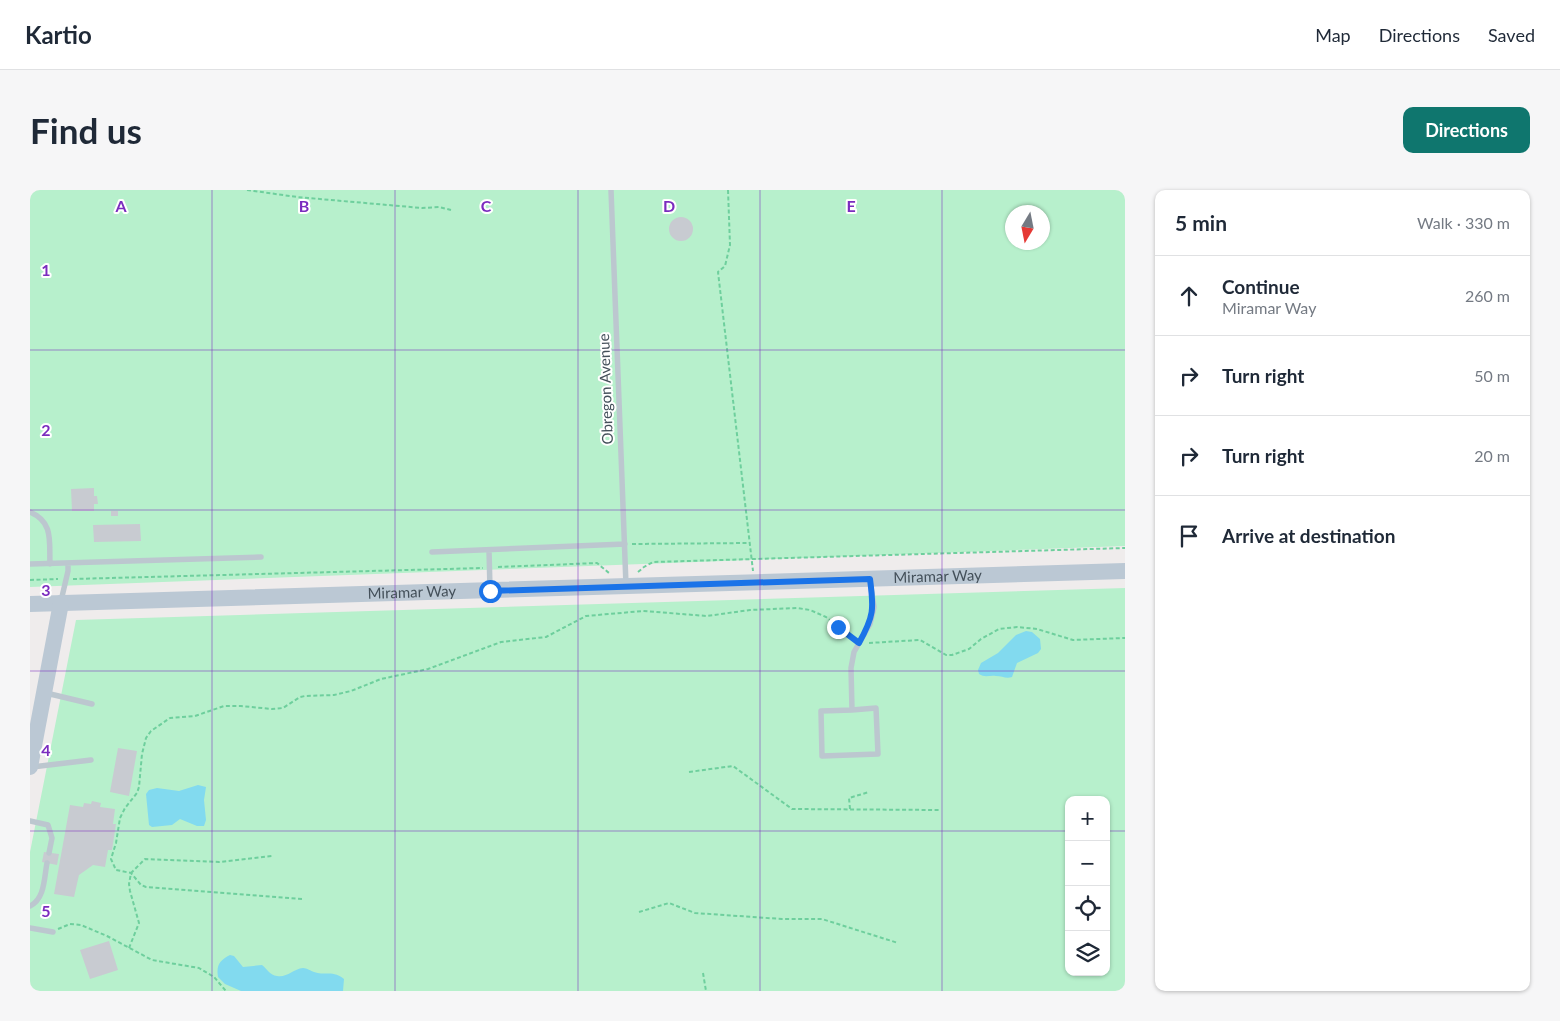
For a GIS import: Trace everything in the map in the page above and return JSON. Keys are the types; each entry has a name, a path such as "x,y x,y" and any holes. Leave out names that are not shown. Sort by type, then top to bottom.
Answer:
{"street":[{"name":"Miramar Way","path":"30,604 490,591 626,582 755,583 1125,571"},
{"path":"30,767 33,734 44,692 61,603"}],"lane":[{"name":"Obregon Avenue","path":"611,190 626,582"},
{"path":"30,512 38,515 48,527 50,564"},
{"path":"432,552 625,544"},
{"path":"489,550 490,591"},
{"path":"30,564 260,557"},
{"path":"61,603 68,564"},
{"path":"852,710 851,668 854,652 870,624 874,607 870,579"},
{"path":"44,692 92,704"},
{"path":"876,708 878,754 822,756 820,711 852,710 876,708"},
{"path":"30,767 91,760"},
{"path":"30,821 48,825 52,838 49,853"},
{"path":"30,906 41,897 47,863"},
{"path":"30,928 53,932"}],"path":[{"path":"247,190 268,194 422,208 439,207 451,210"},
{"path":"728,190 730,244 725,266 718,272 755,583"},
{"path":"625,544 750,543"},
{"path":"30,580 490,568 597,563 615,577 626,582 653,562 1125,548"},
{"path":"302,900 146,887 141,885 131,873 116,870 111,859 120,818 122,812 137,793 142,754 146,738 151,730 170,718 195,716 209,710 232,706 283,708 300,697 334,695 351,691 381,679 428,669 501,642 546,637 586,616 602,614 644,611 707,616 750,610 797,608 810,610 826,617 859,643 920,640 946,655 952,655 968,649 999,629 1017,627 1037,629 1072,640 1125,638"},
{"path":"689,772 733,766 792,809 940,810"},
{"path":"850,809 849,798 869,792"},
{"path":"129,948 138,923 129,884 131,873 145,858 219,862 272,856"},
{"path":"639,912 670,903 695,913 782,919 822,919 898,943"},
{"path":"53,932 70,924 81,925 159,962 172,962 199,968 214,977 226,991"},
{"path":"702,973 706,991"}],"green space":[{"path":"30,190 1125,190 1125,546 30,587"},
{"path":"1125,588 1125,991 30,991 30,852 76,620"}],"water":[{"path":"1026,631 1032,632 1040,639 1041,649 1038,653 1017,663 1012,677 979,674 978,670 981,663 998,653 1016,635"},
{"path":"198,785 206,787 204,800 206,820 204,826 197,826 180,819 172,825 152,827 149,825 146,794 149,790 157,788 179,791"},
{"path":"230,955 234,956 243,967 262,965 270,973 277,976 284,976 303,968 319,973 333,974 344,979 343,991 241,991 225,984 218,977 220,963"}],"building":[{"path":"681,217 690,220 693,229 690,238 681,241 672,238 669,229 672,220"},
{"path":"94,488 94,496 97,496 98,504 94,504 94,511 72,511 71,489"},
{"path":"111,511 118,511 118,516 111,516"},
{"path":"140,524 141,541 94,542 93,525"},
{"path":"118,748 137,751 129,796 110,792"},
{"path":"92,801 101,803 100,807 115,809 113,824 116,824 112,850 108,850 105,867 93,865 79,875 74,897 54,894 70,805 83,807 84,803 91,804"},
{"path":"44,852 59,854 57,865 42,862"},
{"path":"109,941 118,970 90,979 80,950"}],"route":[{"path":"490,591 870,579 874,607 870,624 859,643 838,627"}]}
